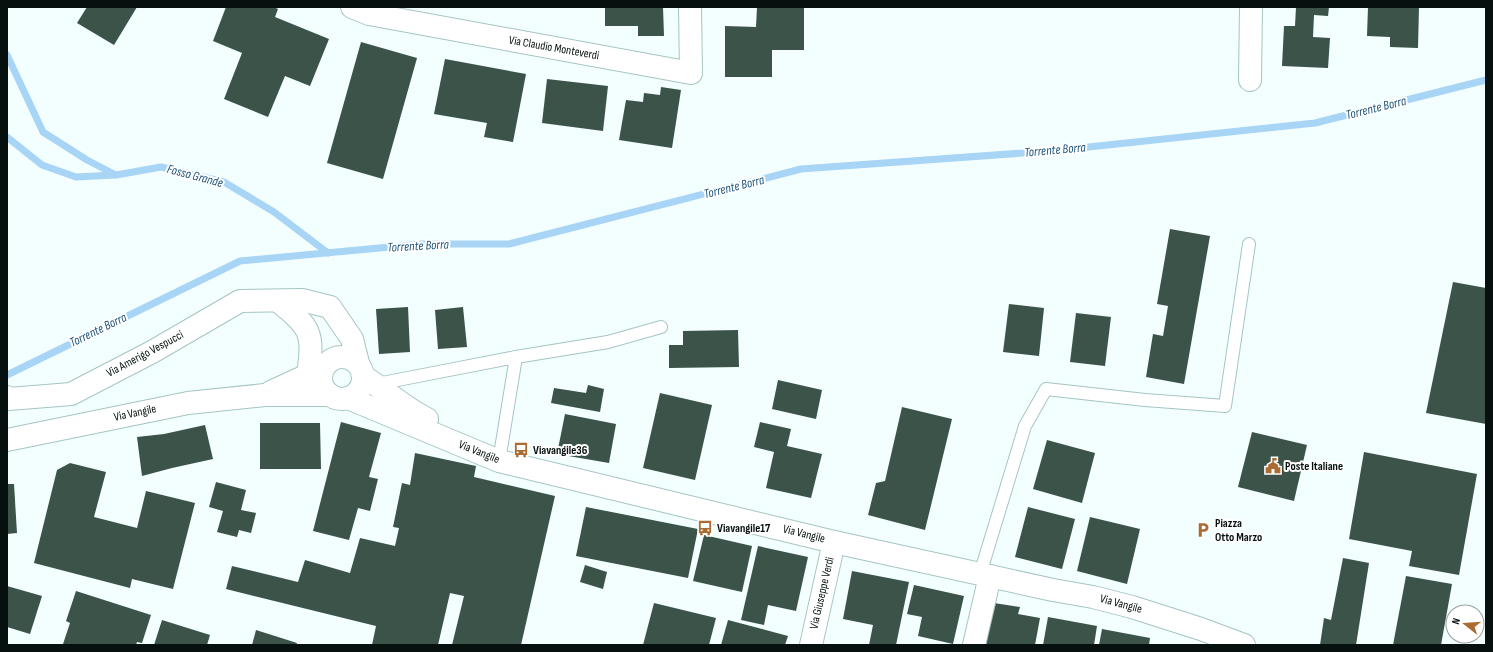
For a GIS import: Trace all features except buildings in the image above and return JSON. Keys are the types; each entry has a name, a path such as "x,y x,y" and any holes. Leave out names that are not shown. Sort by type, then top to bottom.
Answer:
{"street":[{"name":"Via Claudio Monteverdi","path":"352,7 369,14 691,73 690,7"},
{"path":"1250,80 1251,7"},
{"name":"Via Amerigo Vespucci","path":"8,398 71,394 152,352 240,301 302,300 330,307 352,339 366,375"},
{"path":"278,301 300,318 310,335 311,354 315,372"},
{"path":"315,372 333,358 340,356 353,359 366,375 412,412 450,431 492,457"},
{"path":"315,372 321,374 323,386 339,397 354,396 360,391 366,375"},
{"name":"Via Vangile","path":"265,395 315,372"},
{"name":"Via Vangile","path":"7,440 188,403 265,395 339,397 492,457 834,542 1053,590 1093,597 1132,607 1201,629 1244,645"},
{"name":"Via Giuseppe Verdi","path":"810,645 834,542"},
{"path":"974,645 985,575"}],"lane":[{"path":"985,575 1025,426 1046,389 1145,400 1225,406 1250,244"},
{"path":"366,375 516,358 608,342 661,327"},
{"path":"492,457 516,358"}],"waterway":[{"name":"Fosso Grande","path":"7,55 43,132 87,160 116,175 161,167 224,182 274,212 328,253"},
{"name":"Torrente Borra","path":"7,375 240,261 422,244 509,244 801,169 1051,151 1315,123 1486,80"},
{"path":"7,137 42,165 76,177 115,175"}],"place":[{"name":"Viavangile36","path":"521,450"},
{"name":"Poste Italiane","path":"1273,466"},
{"name":"Viavangile17","path":"705,528"},
{"name":"Piazza Otto Marzo","path":"1203,530"}]}
